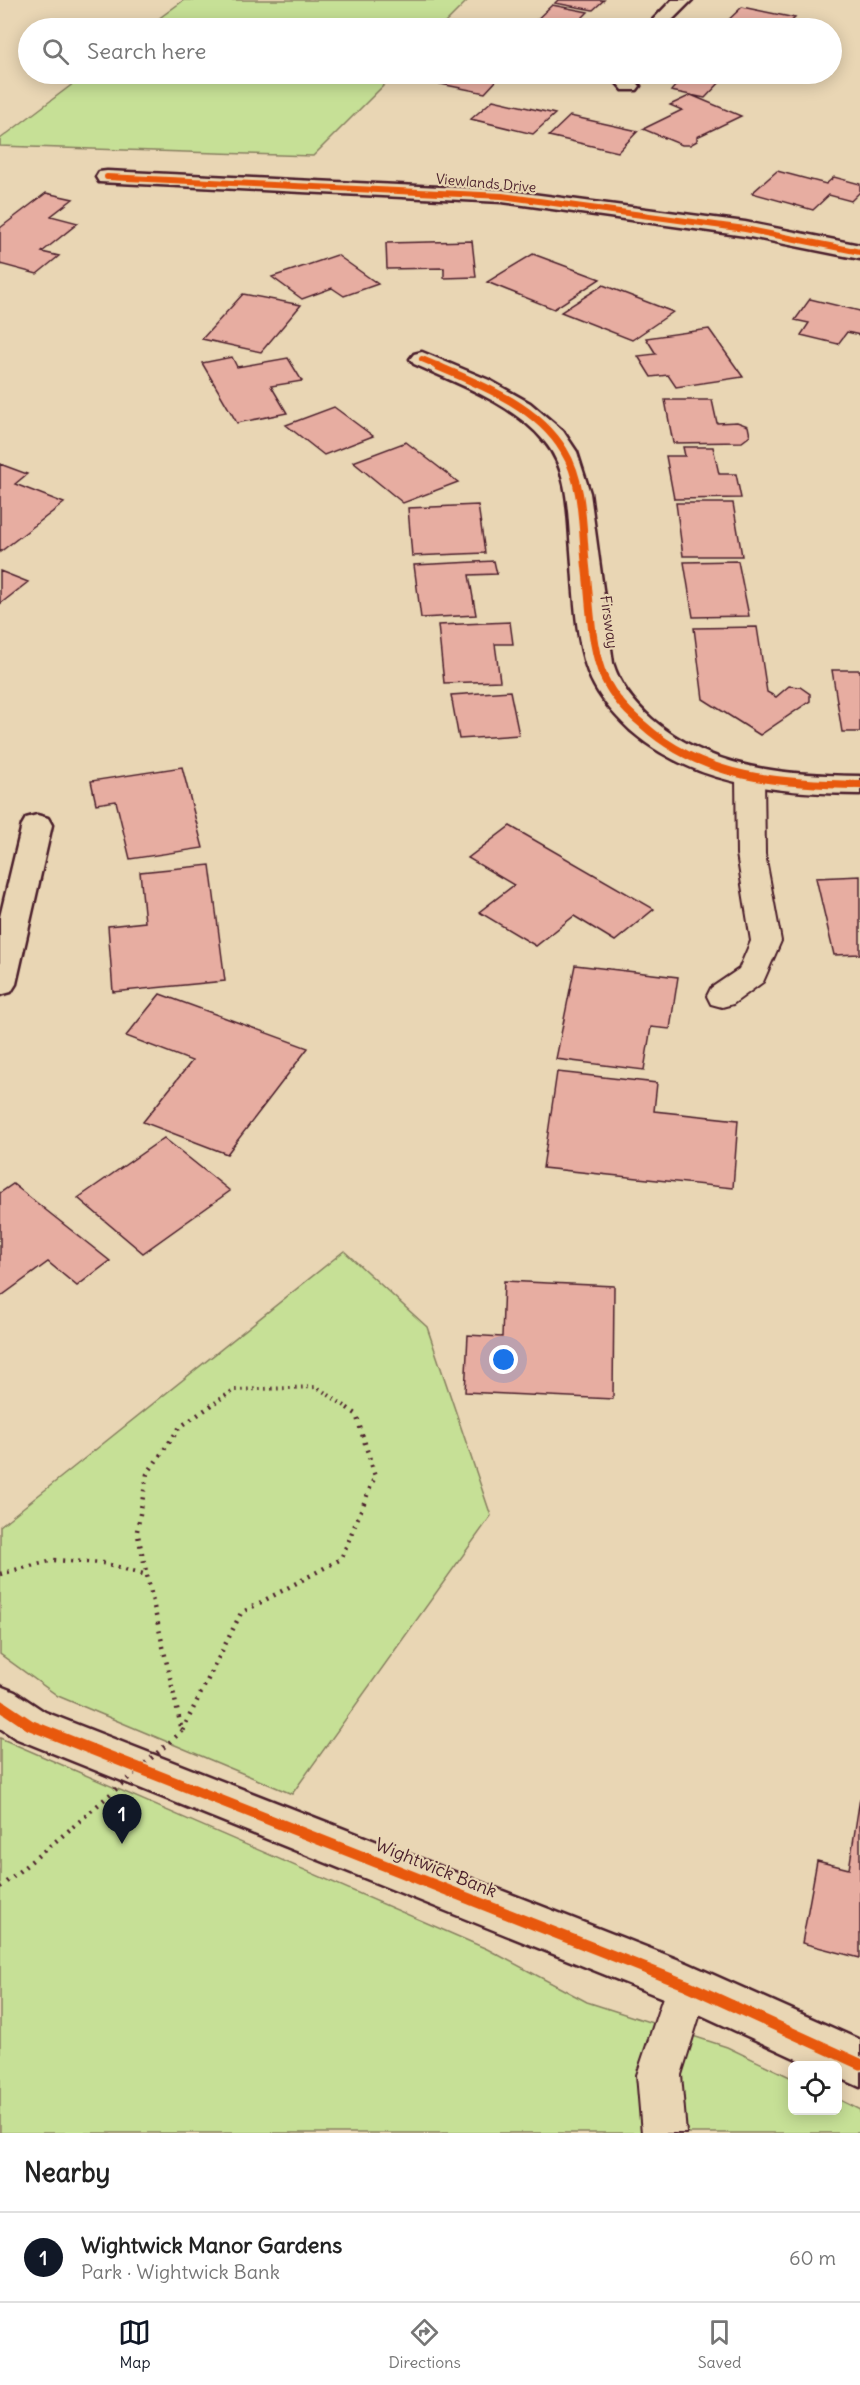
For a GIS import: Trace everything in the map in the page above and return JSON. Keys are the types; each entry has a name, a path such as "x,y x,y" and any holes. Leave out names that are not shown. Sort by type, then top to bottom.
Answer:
{"street":[{"path":"664,18 683,0"},
{"name":"Viewlands Drive","path":"107,177 502,196 745,229 860,252"},
{"name":"Firsway","path":"422,359 497,395 544,425 565,452 576,489 599,664 616,700 648,733 690,759 750,777 802,785 860,785"},
{"path":"0,984 37,825"},
{"name":"Wightwick Bank","path":"0,1705 30,1725 687,1985 860,2064"}],"lane":[{"path":"722,996 752,975 766,940 751,854 750,777"},
{"path":"664,2133 659,2074 687,1985"}],"path":[{"path":"0,1887 73,1827 182,1731 242,1614 341,1559 375,1476 356,1414 317,1387 234,1390 180,1427 147,1474 137,1531 182,1731"},
{"path":"0,1574 53,1560 103,1563 148,1575"}],"green space":[{"path":"184,0 468,0 450,18 160,18"},
{"path":"73,84 385,84 313,156 0,146 0,139"},
{"path":"344,1251 427,1327 491,1516 292,1794 58,1696 0,1654 0,1526"},
{"path":"0,1738 487,1949 587,2002 727,2047 788,2076 788,2115 842,2115 842,2101 860,2110 860,2133 0,2133"}],"building":[{"path":"558,0 604,0 593,10 555,3"},
{"path":"552,5 588,12 582,18 538,18"},
{"path":"742,7 795,18 730,18"},
{"path":"441,84 493,84 485,93"},
{"path":"672,84 718,84 705,98 671,91 676,85"},
{"path":"691,95 741,116 697,137 697,141 690,145 682,145 643,129 682,110 670,105"},
{"path":"493,100 555,114 533,134 471,119"},
{"path":"570,116 638,131 618,152 549,136"},
{"path":"777,171 826,184 834,177 860,184 860,192 851,201 829,195 813,210 752,193"},
{"path":"46,193 73,199 51,216 78,223 42,252 59,256 37,274 0,264 0,228"},
{"path":"472,241 476,277 444,278 444,268 387,269 386,243"},
{"path":"533,254 600,279 554,309 487,282"},
{"path":"337,255 378,284 344,296 332,288 302,299 272,277"},
{"path":"603,285 673,312 632,340 561,312"},
{"path":"243,294 301,305 261,352 202,339"},
{"path":"810,299 860,311 860,335 847,332 838,344 801,335 809,323 795,320"},
{"path":"709,329 743,377 676,387 668,375 651,377 638,356 656,354 646,338"},
{"path":"232,357 237,367 288,358 302,381 271,386 287,413 237,423 202,363"},
{"path":"665,400 712,400 717,423 737,422 748,426 750,436 742,442 673,443"},
{"path":"334,407 373,436 324,455 286,425"},
{"path":"406,442 458,482 403,503 353,462"},
{"path":"683,447 713,447 719,474 736,474 741,498 674,499 666,456 685,456"},
{"path":"0,464 27,474 15,484 64,503 0,552"},
{"path":"676,503 733,503 742,556 683,556"},
{"path":"478,505 485,553 412,556 408,508"},
{"path":"494,561 497,574 469,575 476,615 421,618 414,565"},
{"path":"738,561 749,616 693,617 684,562"},
{"path":"0,571 28,582 0,604"},
{"path":"510,622 513,644 495,644 500,681 444,683 438,625"},
{"path":"757,627 767,692 776,697 789,686 800,687 810,694 810,701 760,735 703,699 694,628"},
{"path":"832,670 860,670 860,732 842,732"},
{"path":"510,691 519,735 459,739 451,695"},
{"path":"182,767 203,848 130,859 116,801 96,804 91,781"},
{"path":"510,826 654,909 615,941 574,916 536,946 479,912 514,885 468,858"},
{"path":"210,865 225,981 113,992 108,926 145,922 140,872"},
{"path":"860,876 860,954 834,955 816,878"},
{"path":"575,965 678,977 670,1029 651,1027 644,1070 556,1059"},
{"path":"160,994 308,1048 227,1154 143,1122 192,1061 126,1036"},
{"path":"557,1072 657,1083 654,1111 738,1120 733,1188 543,1168"},
{"path":"164,1138 230,1191 143,1253 78,1198"},
{"path":"13,1184 110,1261 77,1286 48,1262 0,1297 0,1193"},
{"path":"504,1281 614,1286 613,1399 465,1392 468,1335 502,1337"},
{"path":"860,1798 860,1958 802,1943 817,1861 849,1869"}],"cycle path":[{"path":"107,177 502,196 745,229 860,252"},
{"path":"422,359 480,385 521,408 554,436 565,452 574,478 582,524 599,663 612,691 632,716 656,737 681,753 709,766 768,780 860,785"},
{"path":"0,1705 30,1725 687,1985 860,2064"}],"place":[{"name":"Wightwick Manor Gardens","path":"122,1844"}]}
